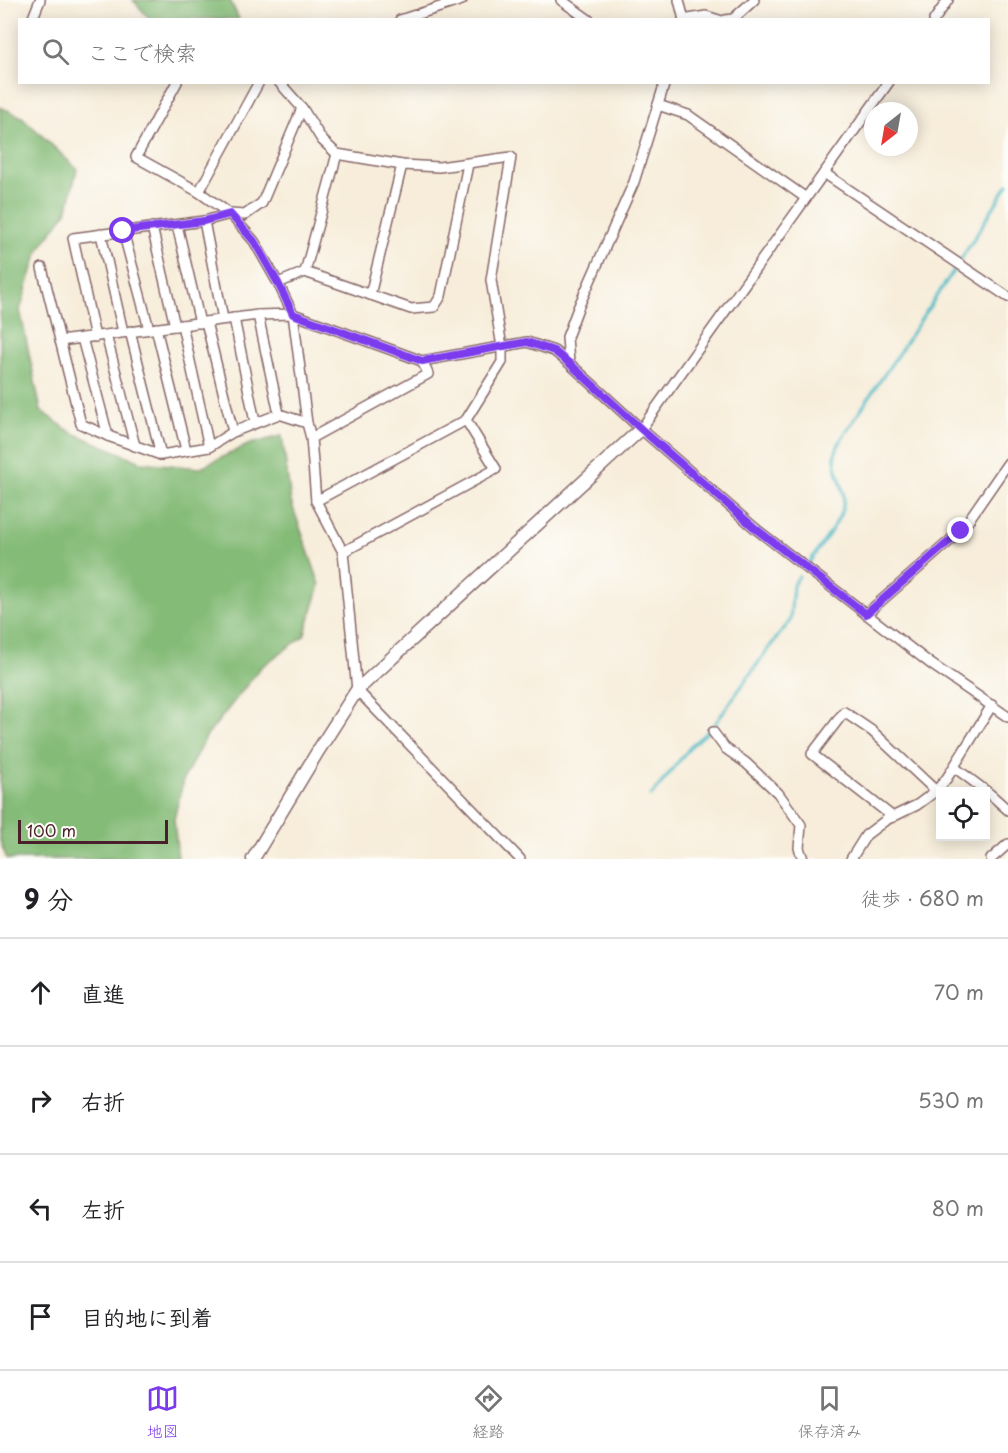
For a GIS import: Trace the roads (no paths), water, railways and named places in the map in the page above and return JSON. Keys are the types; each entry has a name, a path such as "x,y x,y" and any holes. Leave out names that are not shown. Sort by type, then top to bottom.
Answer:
{"street":[{"path":"33,18 40,0"},
{"path":"404,18 436,4 462,0"},
{"path":"561,0 586,18"},
{"path":"679,0 684,18"},
{"path":"734,18 754,0"},
{"path":"935,18 948,0"},
{"path":"691,18 706,16 712,18"},
{"path":"176,84 136,157 199,192 230,214 254,241 293,314 307,423 311,438 316,501 343,552 357,690 520,859"},
{"path":"199,192 259,84"},
{"path":"281,84 302,108 322,140 337,154 402,165 439,167 511,158 491,280 502,347 502,362 466,420 316,501"},
{"path":"569,363 567,337 634,182 664,84"},
{"path":"253,859 357,690 641,429 888,84"},
{"path":"658,105 688,115 806,198"},
{"path":"95,337 73,238 204,221 230,214 245,215 262,202 302,108"},
{"path":"305,272 337,154"},
{"path":"278,283 305,272 411,309 434,307 441,296 468,164"},
{"path":"370,295 402,165"},
{"path":"824,173 1008,297"},
{"path":"204,221 223,319"},
{"path":"177,225 232,432"},
{"path":"152,227 209,447"},
{"path":"123,231 186,450"},
{"path":"101,234 161,454"},
{"path":"42,268 81,424 161,454 209,447 232,432 279,414 307,423"},
{"path":"60,341 223,319 293,314 422,361 527,342 554,351 756,529 931,664 1008,717"},
{"path":"258,315 279,414"},
{"path":"234,318 255,422"},
{"path":"106,335 135,446"},
{"path":"82,338 108,436"},
{"path":"311,438 429,374 422,361"},
{"path":"343,552 495,469 466,420"},
{"path":"866,614 961,531 1008,463"},
{"path":"939,787 992,705"},
{"path":"851,859 866,835 886,820 893,817 917,805 936,791 872,731 843,712 812,754 893,817"},
{"path":"713,732 725,748 746,763 778,793 801,825 799,848 803,859"},
{"path":"954,766 1008,810"},
{"path":"991,859 1008,844"}],"waterway":[{"path":"960,261 1008,184"},
{"path":"807,566 832,529 843,506 843,493 835,462 837,448 954,270"},
{"path":"651,796 692,745 712,728 790,621 793,585 799,576"}]}
